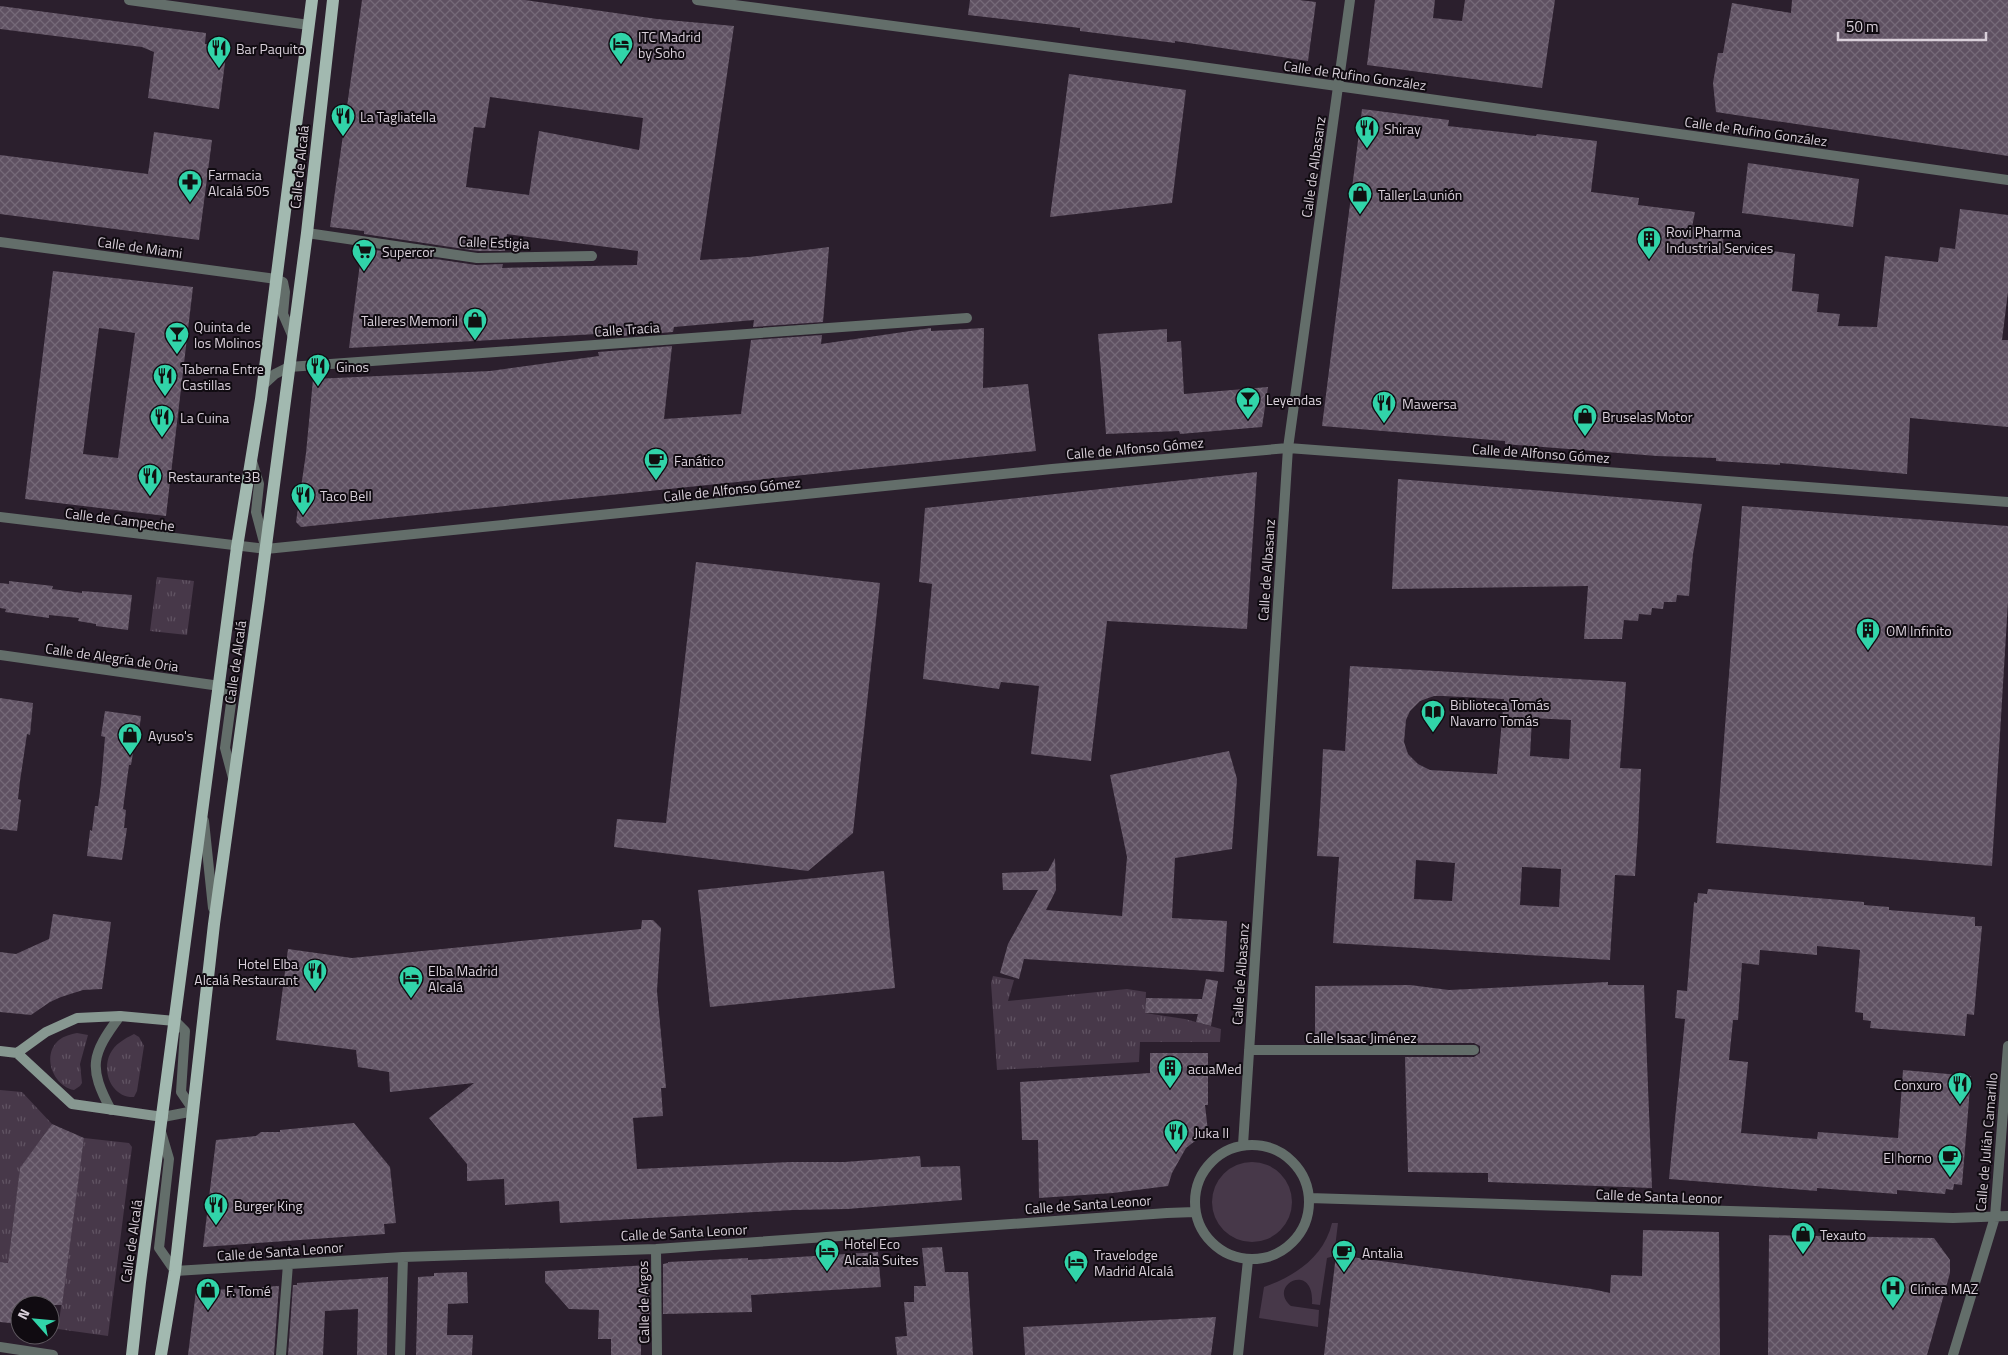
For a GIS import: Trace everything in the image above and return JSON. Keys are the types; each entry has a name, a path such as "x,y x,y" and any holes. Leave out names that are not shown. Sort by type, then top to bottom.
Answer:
{"main road":[{"name":"Calle de Alcalá","path":"132,1355 237,547 263,384 312,0"},
{"name":"Calle de Alcalá","path":"161,1355 175,1271 214,924 266,550 307,233 333,0"},
{"path":"309,25 322,16 333,0"}],"street":[{"path":"128,0 309,25"},
{"name":"Calle de Rufino González","path":"697,0 2008,180"},
{"name":"Calle de Albasanz","path":"1243,1145 1288,448 1350,0"},
{"name":"Calle Estigia","path":"307,233 478,258 592,256"},
{"name":"Calle de Miami","path":"0,242 276,279"},
{"name":"Calle de Alcalá","path":"276,279 283,282 285,292 283,314 293,337"},
{"name":"Calle Tracia","path":"289,367 967,318"},
{"path":"263,384 275,374 289,367"},
{"name":"Calle de Alfonso Gómez","path":"266,550 1052,469 1288,448 2008,502"},
{"name":"Calle de Alcalá","path":"252,461 259,484 256,512 266,550"},
{"name":"Calle de Campeche","path":"0,517 237,547"},
{"path":"237,547 266,550"},
{"name":"Calle de Alegría de Oria","path":"0,655 220,686"},
{"name":"Calle de Alcalá","path":"220,686 232,696 225,748 234,779"},
{"name":"Calle de Alcalá","path":"204,812 214,924"},
{"path":"111,1110 99,1087 95,1061 105,1036 120,1016"},
{"path":"0,1051 17,1053 72,1104 163,1117 194,1111 181,1092 185,1031 175,1021 120,1016 77,1018 46,1032 17,1053"},
{"name":"Calle de Julián Camarillo","path":"1953,1355 1995,1217 2008,1046"},
{"name":"Calle Isaac Jiménez","path":"1249,1050 1474,1050"},
{"name":"Calle de Alcalá","path":"161,1132 169,1158 159,1248 175,1271"},
{"path":"1243,1145 1262,1145 1271,1148 1295,1163 1305,1180 1309,1198 1307,1218 1299,1235 1285,1249 1268,1258 1248,1260 1229,1256 1213,1246 1201,1230 1195,1212 1195,1194 1200,1176 1211,1161 1226,1151 1243,1145"},
{"name":"Calle de Santa Leonor","path":"1309,1198 1953,1218 2008,1216"},
{"name":"Calle de Santa Leonor","path":"175,1271 403,1257 656,1249 1195,1212"},
{"name":"Calle de Argos","path":"656,1249 658,1355"},
{"path":"400,1355 403,1257"},
{"path":"1238,1355 1248,1260"},
{"path":"280,1355 288,1264"},
{"path":"0,1347 53,1355"}],"green space":[{"path":"157,577 194,581 187,635 150,631"},
{"path":"993,976 1014,980 1008,1001 1127,989 1146,992 1145,1013 1185,1019 1221,1029 1220,1042 1140,1042 1139,1062 997,1070 991,983"},
{"path":"77,1033 88,1035 80,1064 82,1083 74,1090 60,1083 55,1076 50,1061 54,1046 59,1040"},
{"path":"134,1034 139,1037 144,1046 137,1091 134,1097 127,1096 115,1089 108,1076 107,1069 110,1054 114,1047"},
{"path":"0,1090 22,1092 52,1124 20,1169 8,1263 0,1262"},
{"path":"84,1138 129,1143 132,1147 108,1336 60,1329 60,1314"},
{"path":"1252,1162 1267,1165 1280,1174 1289,1187 1292,1202 1289,1217 1280,1230 1267,1239 1252,1242 1237,1239 1224,1230 1215,1217 1212,1202 1215,1187 1224,1174 1237,1165"},
{"path":"1332,1223 1338,1223 1334,1256 1327,1258 1320,1305 1312,1304 1311,1291 1306,1283 1300,1280 1293,1281 1287,1285 1284,1291 1285,1298 1291,1306 1319,1310 1318,1327 1259,1318 1264,1287 1287,1277 1307,1264 1322,1246"}],"building":[{"path":"362,0 525,0 657,19 734,26 700,260 749,257 829,247 823,322 753,327 754,320 674,327 673,332 597,338 597,334 349,348 362,248 476,265 503,264 502,268 637,265 638,251 507,234 505,251 477,251 364,234 364,231 330,227","holes":["490,97 643,118 639,150 539,131 529,195 466,187 474,127 485,128"]},
{"path":"970,0 1299,0 1316,2 1308,61 1175,41 1175,43 1080,31 1080,28 968,15"},
{"path":"1375,0 1435,0 1433,18 1462,21 1465,0 1555,0 1542,88 1367,65"},
{"path":"1792,0 2008,0 2008,156 1716,112 1713,83 1718,53 1723,53 1732,3 1791,13"},
{"path":"0,6 206,33 205,44 227,47 219,109 148,98 154,52 142,47 0,29"},
{"path":"1069,74 1186,90 1172,203 1050,217"},
{"path":"1362,109 1449,120 1448,126 1597,141 1591,192 1639,198 1638,205 1695,212 1692,227 1724,232 1723,244 1795,254 1792,291 1819,294 1817,312 1840,314 1838,326 1877,327 1885,256 1938,262 1940,247 1955,249 1960,209 2008,215 2008,292 2002,340 2008,340 2008,427 1910,418 1907,474 1780,463 1780,465 1716,461 1716,458 1657,456 1505,444 1505,441 1322,426"},
{"path":"154,132 212,140 199,240 0,214 0,155 148,174"},
{"name":"Rovi Pharma Industrial Services","path":"1748,163 1859,179 1853,227 1742,213"},
{"path":"53,271 193,287 166,516 25,499","holes":["99,328 135,333 118,458 83,454"]},
{"path":"931,328 931,331 984,328 983,388 1028,384 1036,451 301,527 296,522 306,453 313,379 490,371 599,356 598,352 672,346 664,419 741,414 751,340 822,335 821,344"},
{"path":"1167,329 1167,342 1181,341 1184,394 1268,387 1262,427 1180,434 1179,431 1106,434 1098,334"},
{"path":"1257,472 1247,629 1107,621 1091,761 1031,754 1039,686 1001,682 999,689 923,679 932,584 919,582 925,508"},
{"path":"1398,479 1702,504 1693,554 1689,596 1677,595 1676,602 1664,602 1663,609 1652,608 1651,615 1639,614 1638,621 1624,620 1622,639 1584,639 1588,586 1392,589"},
{"name":"OM Infinito","path":"1742,506 2008,526 2008,602 1992,866 1716,843"},
{"path":"696,562 880,583 853,833 808,871 614,847 617,819 666,823"},
{"path":"9,581 53,586 52,589 82,593 82,591 132,595 128,630 96,626 96,624 78,621 79,618 49,615 49,618 5,612 6,609 0,608 0,583 9,584"},
{"path":"1350,666 1626,682 1620,768 1641,769 1638,833 1635,876 1615,875 1610,960 1333,943 1339,857 1317,856 1323,749 1345,751","holes":["1434,696 1504,699 1497,774 1430,770 1418,764 1408,754 1404,742 1406,720 1410,711 1420,701","1532,718 1571,720 1569,759 1530,756","1416,860 1455,863 1452,901 1414,899","1522,867 1561,869 1559,907 1520,905"]},
{"path":"0,698 33,703 30,735 27,734 20,781 18,799 21,800 17,831 0,829"},
{"path":"105,711 141,716 137,748 134,747 131,765 129,765 123,809 126,810 124,828 127,828 122,860 87,856 90,830 92,831 95,806 98,806 101,784 105,737 101,736"},
{"path":"1229,751 1237,779 1232,849 1175,858 1172,918 1227,921 1224,972 1024,959 1019,979 1000,973 1008,944 1038,890 1003,890 1002,873 1048,871 1055,858 1056,890 1046,910 1122,916 1127,857 1110,775"},
{"path":"884,871 895,988 710,1007 698,890"},
{"path":"1708,889 1864,902 1864,905 1889,907 1889,910 1975,917 1975,926 1982,926 1974,1015 1967,1014 1965,1036 1870,1028 1871,1021 1863,1020 1863,1013 1855,1012 1860,950 1817,946 1817,955 1760,950 1759,965 1742,963 1738,1020 1733,1020 1729,1060 1748,1062 1741,1133 1817,1139 1818,1132 1898,1138 1903,1070 1971,1076 1962,1185 1954,1184 1953,1190 1946,1189 1945,1194 1897,1190 1897,1194 1817,1188 1817,1191 1669,1179 1685,1019 1675,1018 1677,990 1687,991 1694,902 1697,903 1698,893 1707,894"},
{"path":"53,914 111,922 102,989 83,990 61,997 31,1015 0,1012 0,952 16,954 49,939"},
{"path":"642,920 653,920 661,928 657,991 666,1088 661,1088 663,1116 633,1118 637,1169 791,1162 845,1162 920,1156 921,1167 960,1166 962,1200 847,1209 793,1210 560,1223 559,1201 505,1205 504,1179 467,1181 467,1164 429,1118 474,1083 390,1092 389,1072 358,1067 356,1050 276,1040 288,949 352,958 641,929"},
{"path":"1206,979 1218,981 1211,1026 1196,1022 1198,1014 1145,1013 1146,998 1202,999"},
{"path":"1608,982 1608,985 1644,985 1652,1188 1488,1182 1488,1173 1408,1172 1405,1057 1474,1057 1480,1053 1480,1046 1474,1043 1405,1043 1405,1038 1315,1038 1315,986 1410,985 1449,990"},
{"path":"1150,1053 1208,1053 1208,1105 1205,1105 1208,1131 1186,1148 1172,1173 1168,1186 1113,1193 1039,1198 1038,1140 1022,1140 1020,1082 1150,1073"},
{"path":"354,1123 390,1167 396,1223 384,1224 385,1234 203,1247 216,1140 256,1136 261,1132 280,1132 280,1130"},
{"path":"52,1124 84,1138 62,1305 60,1305 60,1295 10,1295 10,1323 0,1322 0,1262 8,1263 20,1168"},
{"path":"1643,1230 1719,1232 1720,1355 1324,1355 1336,1255 1610,1293 1611,1275 1642,1276"},
{"path":"1769,1235 1934,1238 1950,1260 1950,1273 1927,1355 1768,1355"},
{"path":"942,1247 945,1272 968,1272 973,1355 897,1355 895,1337 907,1336 904,1302 914,1302 914,1286 926,1286 922,1248"},
{"path":"878,1252 881,1287 751,1295 752,1312 663,1314 663,1264 668,1262 748,1258 748,1260"},
{"path":"649,1265 650,1314 641,1314 641,1355 611,1355 611,1339 598,1339 599,1310 569,1309 545,1282 545,1271"},
{"path":"467,1272 468,1303 448,1304 447,1335 473,1335 472,1355 416,1355 418,1277 434,1276 434,1273"},
{"path":"388,1277 387,1355 357,1355 358,1309 325,1311 323,1355 288,1355 293,1285 297,1285 297,1283"},
{"path":"279,1286 274,1355 188,1355 196,1291"},
{"path":"1216,1317 1211,1355 1025,1355 1023,1327"}],"place":[{"name":"ITC Madrid by Soho","path":"621,65"},
{"name":"Bar Paquito","path":"219,69"},
{"name":"La Tagliatella","path":"343,137"},
{"name":"Shiray","path":"1367,149"},
{"name":"Farmacia Alcalá 505","path":"190,203"},
{"name":"Taller La unión","path":"1360,215"},
{"name":"Rovi Pharma Industrial Services","path":"1649,260"},
{"name":"Supercor","path":"364,272"},
{"name":"Talleres Memoril","path":"475,341"},
{"name":"Quinta de los Molinos","path":"177,355"},
{"name":"Ginos","path":"318,387"},
{"name":"Taberna Entre Castillas","path":"165,397"},
{"name":"Leyendas","path":"1248,420"},
{"name":"Mawersa","path":"1384,424"},
{"name":"Bruselas Motor","path":"1585,437"},
{"name":"La Cuina","path":"162,438"},
{"name":"Fanático","path":"656,481"},
{"name":"Restaurante 3B","path":"150,497"},
{"name":"Taco Bell","path":"303,516"},
{"name":"OM Infinito","path":"1868,651"},
{"name":"Biblioteca Tomás Navarro Tomás","path":"1433,733"},
{"name":"Ayuso's","path":"130,756"},
{"name":"Hotel Elba Alcalá Restaurant","path":"315,992"},
{"name":"Elba Madrid Alcalá","path":"411,999"},
{"name":"acuaMed","path":"1170,1089"},
{"name":"Conxuro","path":"1960,1105"},
{"name":"Juka II","path":"1176,1153"},
{"name":"El horno","path":"1950,1178"},
{"name":"Burger King","path":"216,1226"},
{"name":"Texauto","path":"1803,1255"},
{"name":"Hotel Eco Alcala Suites","path":"827,1272"},
{"name":"Antalia","path":"1344,1273"},
{"name":"Travelodge Madrid Alcalá","path":"1076,1283"},
{"name":"Clínica MAZ","path":"1893,1309"},
{"name":"F. Tomé","path":"208,1311"}]}
